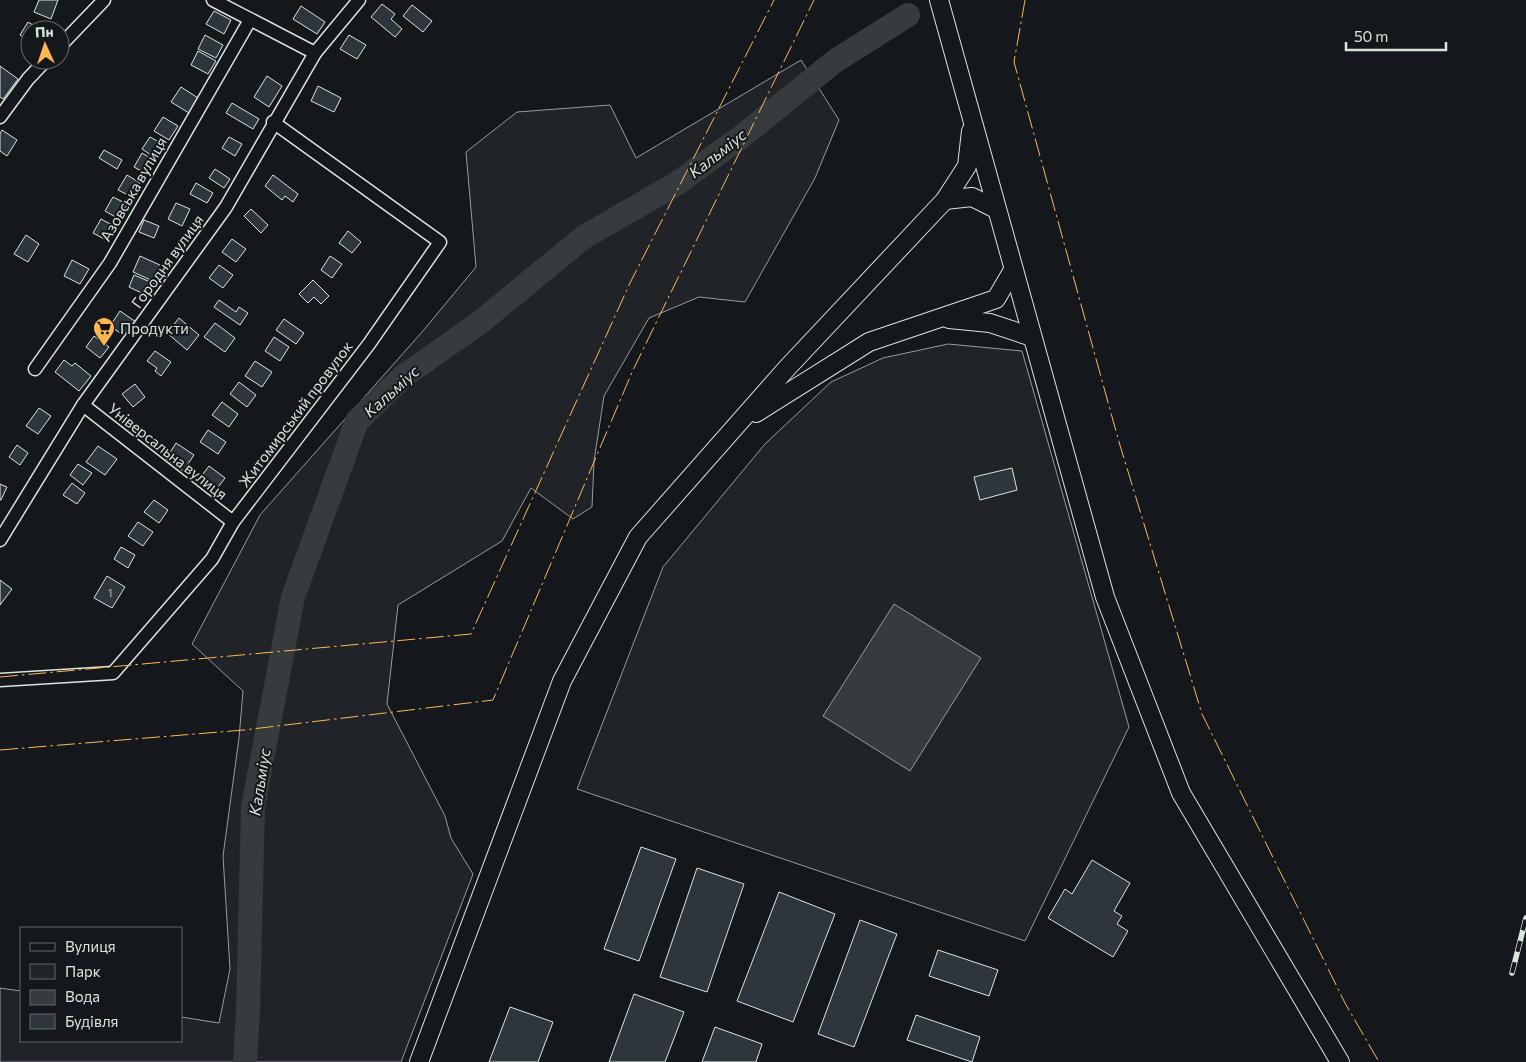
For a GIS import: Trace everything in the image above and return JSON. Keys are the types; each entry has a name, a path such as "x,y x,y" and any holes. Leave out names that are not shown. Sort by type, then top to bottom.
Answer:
{"street":[{"path":"70,36 104,0"},
{"path":"214,0 314,53"},
{"name":"Городня вулиця","path":"0,540 83,405 226,207 314,53 359,0"},
{"path":"939,0 1105,597 1181,793 1340,1062"},
{"name":"Азовська вулиця","path":"35,369 110,263 250,20"},
{"path":"0,117 36,70"},
{"name":"Житомирський провулок","path":"0,680 113,673 212,559 233,522 369,344 440,242 273,122"},
{"path":"419,1062 562,681 638,537 788,367 945,200 967,166 972,123"},
{"path":"945,200 972,197 996,209"},
{"path":"741,422 869,342 996,299 1013,270"},
{"path":"944,318 990,323 1032,337"},
{"name":"Універсальна вулиця","path":"83,405 233,522"}],"green space":[{"path":"801,60 839,120 815,178 745,302 699,297 649,318 604,396 594,461 592,507 573,519 531,488 502,541 398,605 387,704 445,816 451,838 473,874 401,1062 0,1062 0,988 20,991 20,1042 182,1042 182,1017 219,1023 230,969 223,856 239,738 243,691 192,644 260,515 422,332 476,267 466,152 517,112 610,105 636,158"},
{"path":"948,344 1022,351 1129,727 1025,941 577,789 663,567 765,444 831,382 883,358"}],"water":[{"path":"894,604 981,658 910,771 823,716"}],"building":[{"path":"39,0 58,0 51,19 34,12"},
{"path":"382,4 395,14 391,19 402,29 395,37 371,17"},
{"path":"412,5 432,21 423,32 403,16"},
{"path":"301,6 325,22 317,34 293,19"},
{"path":"214,11 231,20 224,34 206,24"},
{"path":"205,35 223,45 216,58 198,49"},
{"path":"349,35 366,45 357,59 340,49"},
{"path":"198,51 216,61 208,74 191,65"},
{"path":"0,66 18,79 3,99 0,97"},
{"path":"267,76 282,86 269,107 254,97"},
{"path":"318,86 341,98 334,112 311,101"},
{"path":"181,87 198,98 189,113 171,102"},
{"path":"232,103 259,119 253,129 226,113"},
{"path":"163,117 178,126 169,140 154,131"},
{"path":"2,130 17,140 7,156 0,151 0,134"},
{"path":"150,137 159,142 151,155 142,149"},
{"path":"229,137 242,144 235,156 222,148"},
{"path":"104,150 122,160 117,169 99,158"},
{"path":"142,153 155,161 147,174 134,167"},
{"path":"215,169 230,179 224,188 209,178"},
{"path":"127,175 140,183 132,197 118,190"},
{"path":"273,175 298,194 293,202 285,196 282,200 265,186"},
{"path":"196,183 213,193 207,203 190,194"},
{"path":"113,197 127,204 119,219 105,211"},
{"path":"176,203 190,209 182,226 168,219"},
{"path":"251,209 268,225 261,233 244,216"},
{"path":"101,219 116,227 108,241 93,233"},
{"path":"144,220 159,226 154,238 139,232"},
{"path":"348,231 361,242 352,253 339,243"},
{"path":"26,235 39,244 28,262 14,254"},
{"path":"232,239 246,249 236,262 222,252"},
{"path":"140,256 162,266 155,282 133,272"},
{"path":"330,256 342,264 332,278 321,270"},
{"path":"72,260 89,269 80,284 64,276"},
{"path":"219,265 233,275 223,288 209,278"},
{"path":"134,275 155,284 150,297 129,287"},
{"path":"313,280 329,296 321,304 314,297 308,303 299,294"},
{"path":"219,300 236,312 239,307 248,313 240,325 214,307"},
{"path":"120,311 136,322 126,337 110,326"},
{"path":"179,318 199,335 187,350 167,333"},
{"path":"284,319 304,333 296,344 276,330"},
{"path":"215,323 235,338 225,352 204,337"},
{"path":"94,336 109,347 100,358 86,347"},
{"path":"274,337 289,347 280,361 265,351"},
{"path":"155,351 171,362 161,376 155,371 157,368 147,361"},
{"path":"64,360 72,366 75,363 91,376 79,391 55,372"},
{"path":"255,361 272,372 262,387 245,376"},
{"path":"239,382 256,395 247,407 230,394"},
{"path":"135,384 145,397 133,407 122,394"},
{"path":"222,402 238,414 229,427 212,415"},
{"path":"39,408 51,416 38,434 26,426"},
{"path":"208,430 226,442 218,454 200,442"},
{"path":"176,443 194,455 183,471 166,459"},
{"path":"17,445 28,453 20,465 9,457"},
{"path":"98,446 117,459 105,475 86,462"},
{"path":"78,464 92,473 83,485 70,475"},
{"path":"209,466 225,478 216,490 200,478"},
{"path":"1012,468 1017,490 980,500 974,477"},
{"path":"72,483 85,493 77,504 63,495"},
{"path":"0,484 7,487 1,500 0,500"},
{"path":"154,500 168,510 159,523 144,512"},
{"path":"138,522 153,532 143,546 128,536"},
{"path":"121,547 135,555 128,568 114,559"},
{"path":"107,576 125,587 112,608 94,598"},
{"path":"0,580 12,589 0,605"},
{"path":"641,847 676,859 639,961 604,949"},
{"path":"1092,860 1130,883 1114,911 1122,916 1117,924 1128,931 1113,957 1048,918 1065,889 1072,894"},
{"path":"697,868 744,884 707,992 660,977"},
{"path":"779,892 835,914 793,1022 737,1001"},
{"path":"860,920 897,934 854,1047 818,1034"},
{"path":"938,950 998,970 989,996 929,976"},
{"path":"634,994 684,1012 665,1062 609,1062"},
{"path":"510,1007 553,1022 538,1062 489,1062"},
{"path":"916,1015 980,1037 972,1062 907,1040"},
{"path":"715,1027 762,1044 756,1062 702,1062"}],"waterway":[{"name":"Кальміус","path":"245,1062 253,807 293,597 357,421 405,375 478,324 584,237 676,184 741,137 835,61 908,15"}],"railway":[{"path":"1512,973 1526,918"}],"power":[{"path":"0,677 471,634 630,283 774,0"},
{"path":"0,750 244,730 493,700 633,370 814,0"},
{"path":"1025,0 1014,62 1119,442 1202,714 1345,1003 1379,1062"}],"place":[{"name":"Продукти","path":"104,347"}]}
